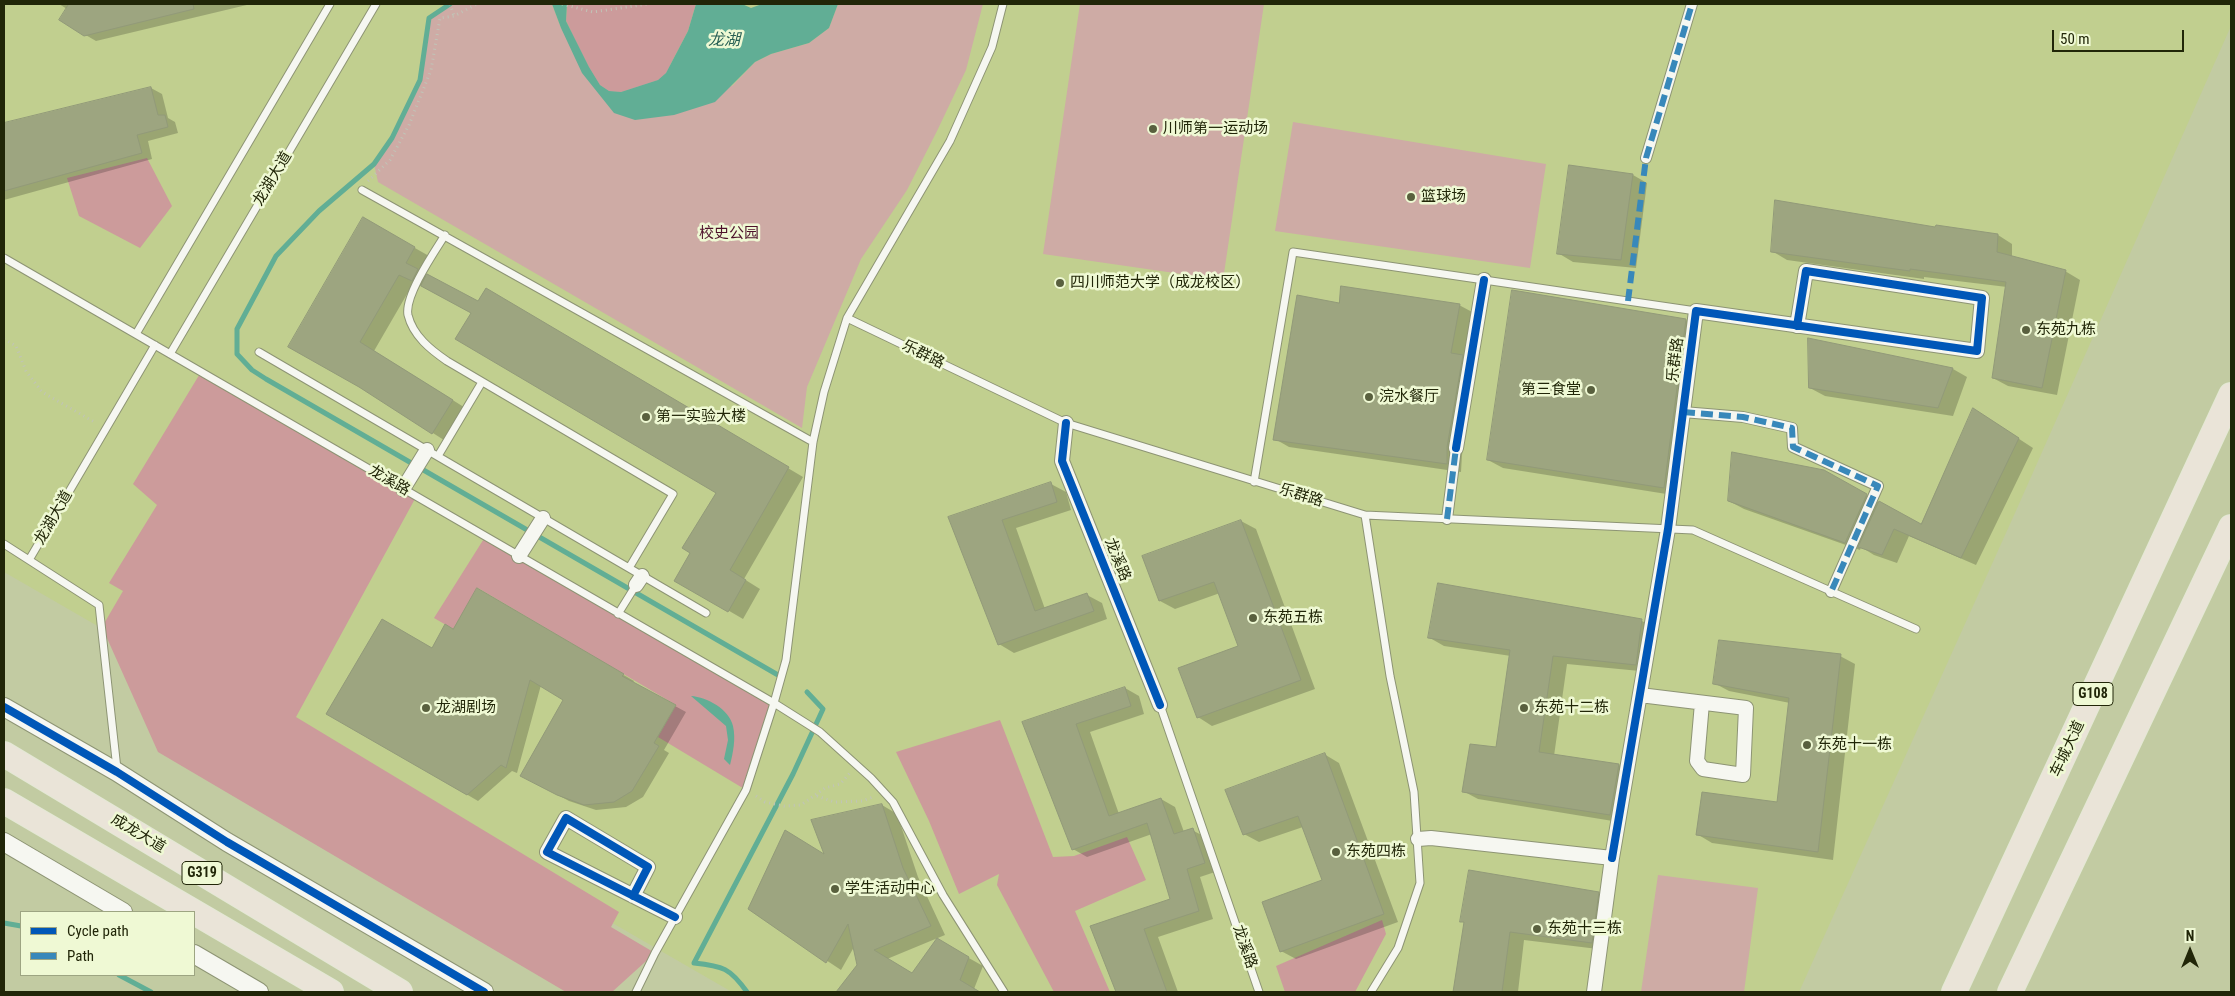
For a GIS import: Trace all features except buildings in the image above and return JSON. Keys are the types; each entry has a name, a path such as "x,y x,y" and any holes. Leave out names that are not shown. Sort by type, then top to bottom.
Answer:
{"highway":[{"name":"车城大道","path":"1954,992 2231,396"},
{"path":"2010,992 2231,527"},
{"name":"成龙大道","path":"4,754 400,992"},
{"name":"G319","path":"4,801 192,911"},
{"name":"G319","path":"195,913 331,992"}],"street":[{"path":"1646,158 1692,4"},
{"path":"1696,312 1977,351 1982,298 1806,271 1797,326"},
{"path":"1447,519 1456,448 1484,280"},
{"name":"乐群路","path":"1594,992 1612,858 1668,529 1696,312"},
{"path":"1683,412 1742,418 1792,428 1794,447 1878,486 1831,592"},
{"name":"龙溪路","path":"1066,423 1062,461 1160,705"},
{"path":"403,489 428,455"},
{"path":"519,556 540,523"},
{"path":"1640,695 1746,708 1742,775 1703,769 1697,761 1702,703"},
{"path":"4,707 118,772 227,842 484,992"},
{"path":"633,896 648,868 566,818 547,852 633,896 675,917"},
{"path":"1418,839 1431,838 1612,858"},
{"path":"4,842 121,911"},
{"path":"195,955 259,992"}],"lane":[{"path":"136,334 330,4"},
{"name":"龙湖大道","path":"170,354 376,4"},
{"path":"636,992 675,917 746,790 774,703 786,660 813,442 824,392 847,318 950,141 992,48 1003,4"},
{"path":"362,190 813,442"},
{"path":"445,235 416,283 408,314 416,333 431,350 482,382 673,494 629,568"},
{"path":"1254,482 1294,252 1696,312"},
{"name":"龙溪路","path":"4,258 774,703 820,732 857,765"},
{"name":"乐群路","path":"847,318 1066,423 1365,515 1693,530 1916,629"},
{"name":"龙湖大道","path":"29,560 155,345"},
{"path":"259,352 540,523 629,568 639,580 706,613"},
{"path":"428,455 482,382"},
{"path":"1365,515 1390,676 1414,792 1420,882 1398,948 1371,992"},
{"path":"4,544 99,605 118,772"},
{"path":"618,614 639,580"},
{"name":"龙溪路","path":"1160,705 1259,992"},
{"path":"857,765 893,802 943,895 1004,992"}],"path":[{"path":"450,4 454,16"},
{"path":"362,190 369,180 390,160 409,125 430,70 440,18 454,16 477,4"},
{"path":"562,4 593,12 648,4"},
{"path":"4,339 16,346 26,371 42,392 106,429"},
{"path":"765,802 784,806 801,804 816,796 825,788 840,784 857,765"},
{"path":"816,796 834,802 862,801 868,800 882,790"}],"shaded area":[{"name":"四川师范大学（成龙校区）","path":"4,4 2231,4 2231,26 2015,513 1799,992 732,992 4,572"},
{"path":"567,4 696,4 688,31 666,73 658,80 621,92 609,91 600,85 566,21"},
{"path":"147,158 172,206 140,248 79,216 67,178"},
{"path":"201,372 416,497 296,717 619,912 611,927 655,953 612,992 566,992 158,752 102,627 123,591 109,583 157,505 133,484"},
{"path":"485,537 774,703 746,790 658,737 676,705 478,588 453,629 434,618"},
{"path":"1000,720 1053,857 1074,856 1127,837 1146,880 1075,911 1110,992 1054,992 997,885 999,874 959,894 929,821 896,752"},
{"path":"1382,920 1386,934 1355,992 1285,992 1276,966"}],"green space":[{"name":"校史公园","path":"454,4 552,4 561,28 732,86 755,62 771,54 809,43 829,28 838,4 983,4 966,70 937,131 907,190 861,259 807,387 802,428 378,182 374,164 392,138 420,80 429,18"},
{"name":"川师第一运动场","path":"1080,4 1264,4 1223,280 1043,254"},
{"name":"篮球场","path":"1293,122 1546,164 1530,268 1275,231"},
{"path":"1658,875 1758,888 1744,992 1641,992"}],"water":[{"name":"龙湖","path":"552,4 567,4 566,21 600,85 609,91 621,92 658,80 666,73 688,31 696,4 742,4 751,8 762,4 838,4 829,28 809,43 771,54 755,62 715,102 674,115 635,120 614,113 582,73"},
{"path":"691,696 710,701 722,709 731,720 734,741 730,765 724,759 728,740 726,726"}],"waterway":[{"path":"450,4 429,18 420,80 392,138 374,164 319,211 276,256 237,329 237,354 252,370 266,379 778,675"},
{"path":"747,992 736,978 725,970 712,965 694,963 793,774 823,709 807,692"},
{"path":"4,923 20,926"},
{"path":"121,976 151,992"}],"marked path":[{"path":"1628,301 1646,158 1692,4"},
{"path":"1683,412 1743,417 1792,428 1793,447 1878,486 1831,592"},
{"path":"1447,519 1456,448"}],"cycle path":[{"path":"1612,858 1668,529 1696,311 1977,351 1982,298 1806,271 1797,326"},
{"path":"1456,448 1484,280"},
{"path":"1066,423 1062,461 1160,705"},
{"path":"4,707 117,772 227,842 484,992"},
{"path":"633,896 648,867 566,818 547,852 675,917"}],"place":[{"name":"川师第一运动场","path":"1153,129"},
{"name":"篮球场","path":"1411,197"},
{"name":"四川师范大学（成龙校区）","path":"1060,283"},
{"name":"东苑九栋","path":"2026,330"},
{"name":"第三食堂","path":"1591,390"},
{"name":"浣水餐厅","path":"1369,397"},
{"name":"第一实验大楼","path":"646,417"},
{"name":"东苑五栋","path":"1253,618"},
{"name":"龙湖剧场","path":"426,708"},
{"name":"东苑十二栋","path":"1524,708"},
{"name":"东苑十一栋","path":"1807,745"},
{"name":"东苑四栋","path":"1336,852"},
{"name":"学生活动中心","path":"835,889"},
{"name":"东苑十三栋","path":"1537,929"}]}
